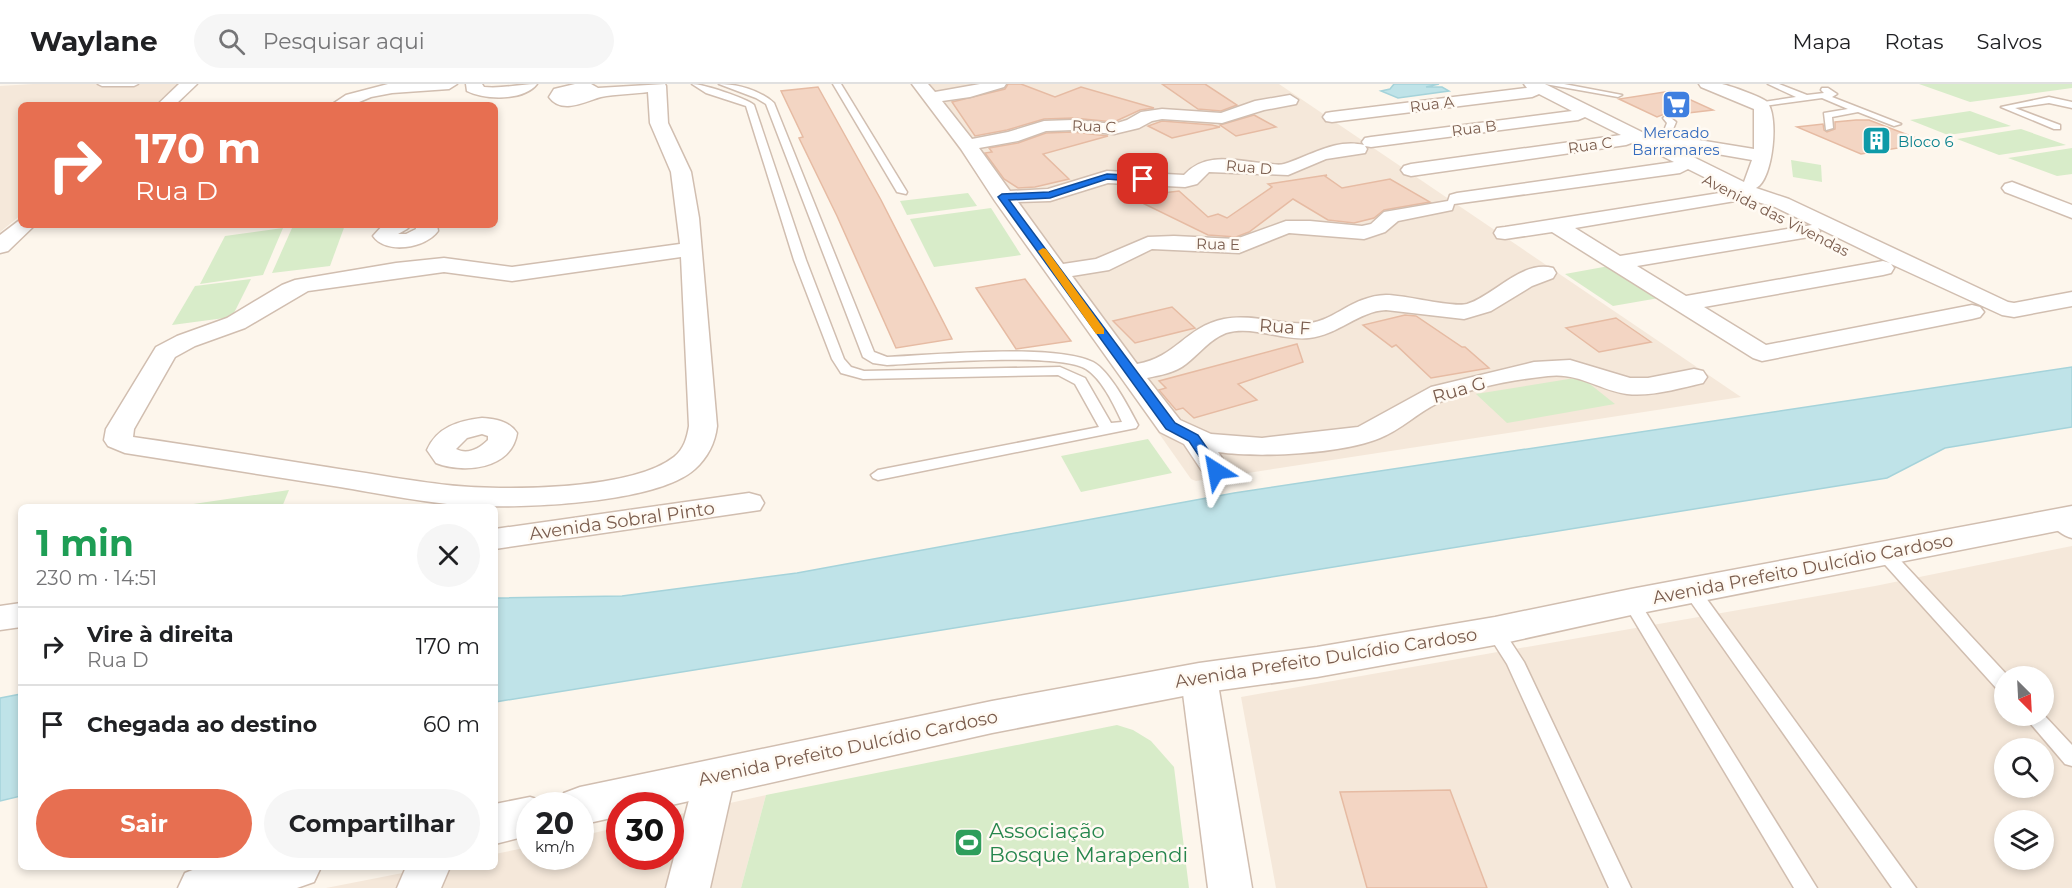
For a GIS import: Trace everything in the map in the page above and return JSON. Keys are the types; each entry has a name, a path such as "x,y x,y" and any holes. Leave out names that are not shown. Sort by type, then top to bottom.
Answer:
{"street":[{"path":"168,102 189,84"},
{"path":"346,102 364,94 383,90 449,84"},
{"path":"474,84 473,88 476,91 493,93 514,90 529,84"},
{"path":"926,91 970,92 998,84"},
{"path":"1505,233 1742,188 1763,156 1764,111 1760,105 1707,84"},
{"path":"594,93 657,85 659,123 681,172 693,249 703,426 699,445 683,464 655,478 613,489 489,502 447,501 125,444 118,440 120,429 159,358 175,346 236,323 290,290 303,285 396,270 453,265 497,274 512,274 693,249"},
{"path":"1535,86 1661,139 1742,188"},
{"path":"1535,86 1755,195 1782,203 2002,308 2014,310 2072,299"},
{"name":"Avenida das Vivendas","path":"1535,86 1578,115 1626,140 1680,167 1742,188 1809,231 1972,312 1762,352 1682,304"},
{"name":"Rua A","path":"1332,117 1535,86"},
{"path":"926,91 1170,426 1194,438 1216,471"},
{"name":"Rua C","path":"967,145 1012,137 1044,126 1073,125 1114,129 1133,124 1147,116 1161,114 1222,118 1261,105 1290,100"},
{"name":"Rua B","path":"1365,145 1578,115"},
{"path":"1661,139 1763,156"},
{"name":"Rua C","path":"1412,170 1626,140"},
{"name":"Rua D","path":"1002,197 1050,195 1107,177 1185,181 1190,180 1201,168 1216,165 1288,169 1322,154 1365,145"},
{"name":"Rua E","path":"1058,271 1101,265 1116,260 1148,243 1174,242 1239,246 1286,227 1310,227 1364,233 1378,228 1391,216 1451,202 1680,167"},
{"path":"2012,188 2072,212"},
{"path":"1555,225 1682,304 1883,268"},
{"path":"0,246 21,228"},
{"path":"396,270 402,232 424,234 429,228"},
{"path":"1616,263 1809,231"},
{"name":"Rua F","path":"1130,373 1176,360 1197,339 1209,331 1226,326 1242,324 1295,330 1319,330 1332,326 1370,305 1379,303 1403,303 1465,312 1477,308 1531,276 1545,273"},
{"name":"Rua G","path":"1194,438 1228,447 1262,448 1365,434 1397,420 1411,407 1430,397 1451,389 1543,369 1563,367 1638,387 1694,377"},
{"path":"447,501 472,465 489,502"},
{"name":"Avenida Sobral Pinto","path":"498,539 748,503"},
{"name":"Avenida Prefeito Dulcídio Cardoso","path":"594,803 992,717 1198,678 1317,662 1495,631 1884,553 2067,523"},
{"path":"0,618 18,615"},
{"path":"1198,678 1230,888"},
{"path":"688,888 715,777"},
{"path":"498,823 516,819"},
{"path":"202,888 283,870"},
{"path":"419,888 427,870"}],"lane":[{"path":"102,84 134,84"},
{"path":"696,84 707,91 742,100 750,105 800,260 838,359 846,370 863,375 1060,371 1080,381 1108,429"},
{"path":"723,84 759,96 770,103 868,354 878,360 887,361 1038,358 1062,359 1086,364 1099,374 1131,424 878,475"},
{"path":"837,84 902,192"},
{"path":"1772,84 1809,99"},
{"path":"1535,86 1618,95"},
{"path":"1760,105 1809,99 1825,93 1859,110 1897,124"},
{"path":"2056,93 2072,98"},
{"path":"2057,127 2005,107 2049,100 2072,105"},
{"path":"1829,128 1827,115 1859,110"},
{"path":"1661,139 1667,134 1672,122 1667,118"},
{"path":"1884,553 1994,673"},
{"path":"1692,591 1905,888"},
{"path":"1631,602 1806,888"},
{"path":"1495,631 1515,662 1620,888"},
{"path":"2042,726 2072,758"}],"shaded area":[{"path":"178,84 157,102 18,102 18,217 0,232 0,86"},
{"path":"913,84 1279,84 1741,397 1196,481 1191,479"},
{"path":"2072,546 2072,888 1276,888 1241,697 1875,586"},
{"path":"766,795 741,888 326,888 418,870 498,870 498,853 516,850 516,870 594,870 594,833 606,830 606,870 684,870 684,813"}],"green space":[{"path":"1919,84 2072,84 2072,88 1970,102"},
{"path":"1970,111 2011,126 1948,135 1910,120"},
{"path":"2021,129 2066,145 1999,155 1957,139"},
{"path":"2072,148 2072,174 2057,176 2008,158"},
{"path":"1791,160 1821,165 1822,182 1793,177"},
{"path":"968,193 977,206 907,215 900,201"},
{"path":"991,208 1021,255 934,267 910,219"},
{"path":"283,228 263,275 200,284 225,236"},
{"path":"292,228 344,228 330,266 272,273"},
{"path":"1609,266 1659,298 1613,306 1565,274"},
{"path":"251,279 232,317 172,325 195,286"},
{"path":"1581,377 1615,404 1507,423 1476,394"},
{"path":"1148,439 1172,473 1081,492 1061,456"},
{"path":"289,490 283,504 193,504"},
{"name":"Associação Bosque Marapendi","path":"1117,725 1133,730 1151,741 1174,767 1189,888 741,888 766,795"}],"water":[{"path":"1394,84 1439,84 1426,87 1442,87 1449,91 1398,98 1381,91 1390,89"},
{"path":"2072,367 2072,427 1945,448 1887,478 498,702 498,598 622,596 797,573 1234,493"},
{"path":"18,695 18,797 0,801 0,698"}],"building":[{"path":"1008,84 1021,84 1055,97 1081,87 1154,108 1140,110 1114,122 1073,118 1044,119 1007,130 975,136 952,102 1005,89"},
{"path":"1162,84 1205,84 1237,105 1221,111 1198,109"},
{"path":"818,87 881,200 952,339 896,348 799,138 803,137 781,91"},
{"path":"1671,91 1713,110 1671,115 1667,113 1657,117 1619,99"},
{"path":"1254,115 1276,127 1236,136 1220,125"},
{"name":"Bloco 6","path":"1869,120 1929,143 1861,154 1797,127 1823,124 1827,132 1835,129 1835,122"},
{"path":"1162,121 1220,127 1172,138 1148,126"},
{"path":"1073,132 1108,136 1043,154 1069,179 1035,187 1018,188 1004,179 985,153 992,152 989,148 1018,143 1046,133"},
{"path":"1327,175 1325,176 1342,188 1390,179 1430,202 1384,210 1374,218 1354,223 1328,220 1293,199 1249,232 1236,237 1208,235 1130,197 1179,191 1208,217 1218,214 1227,218 1272,187 1268,184"},
{"path":"1025,279 1071,341 1016,349 976,288"},
{"path":"1172,307 1195,328 1135,343 1113,321"},
{"path":"1405,315 1416,316 1465,347 1489,368 1431,378 1396,345 1392,347 1363,325"},
{"path":"1616,318 1651,342 1599,352 1566,328"},
{"path":"1297,344 1303,362 1238,384 1257,400 1194,418 1183,408 1176,410 1159,390 1166,388 1159,381"},
{"path":"1450,790 1487,888 1367,888 1340,792"}],"slow traffic":[{"path":"1043,251 1100,331"}],"place":[{"name":"Mercado Barramares","path":"1676,105"},
{"name":"Bloco 6","path":"1877,141"},
{"name":"Associação Bosque Marapendi","path":"968,842"}],"route":[{"path":"1143,179 1098,178 1065,192 1050,195 1002,197 1170,426 1194,438 1216,471"}]}
